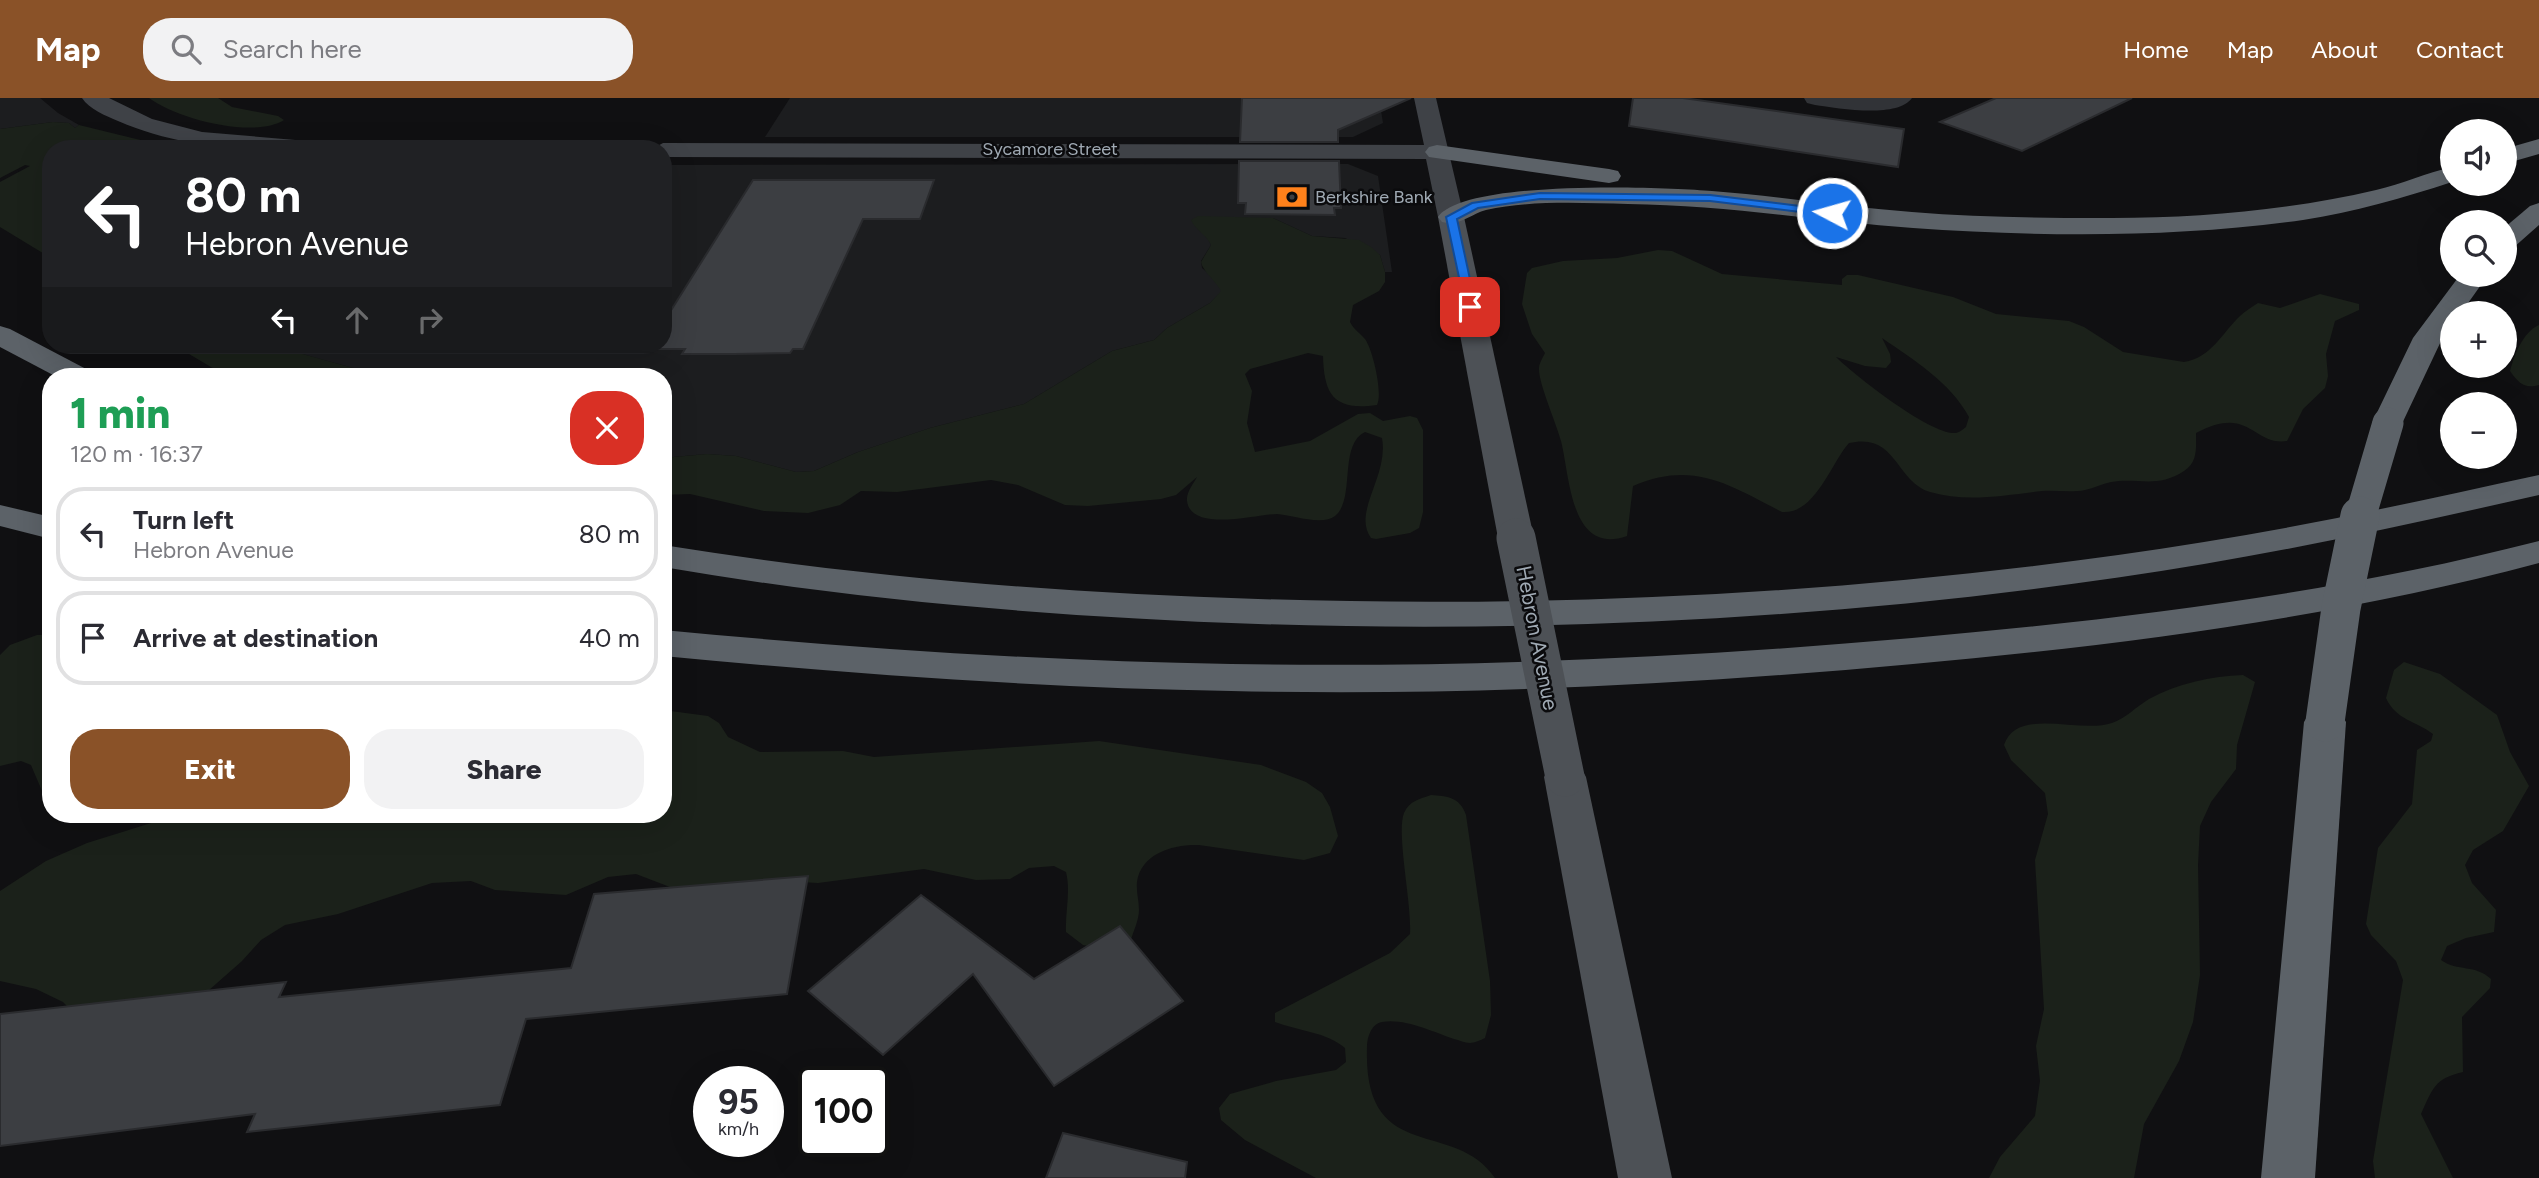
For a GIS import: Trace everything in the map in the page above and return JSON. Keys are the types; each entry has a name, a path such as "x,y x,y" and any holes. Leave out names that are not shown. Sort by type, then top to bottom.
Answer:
{"highway":[{"path":"2517,153 2539,146"},
{"path":"1437,152 1630,179 1710,198"},
{"path":"1451,217 1475,205 1532,197 1710,198 1900,219 2099,226 2205,221 2304,212 2383,196 2440,178"},
{"path":"2517,230 2539,211"},
{"path":"2288,1178 2325,722 2345,576 2364,493 2388,423 2428,338 2465,287"},
{"path":"0,335 61,368"},
{"path":"672,557 893,588 1119,606 1271,614 1425,616 1619,611 1858,596 2097,569 2331,531 2445,508 2539,485"},
{"path":"0,515 42,526"},
{"path":"672,644 943,666 1129,676 1453,677 1688,668 1862,657 2134,629 2269,609 2394,586 2539,552"}],"main road":[{"name":"Hebron Avenue","path":"1451,217 1645,1178"}],"street":[{"path":"93,98 126,117 168,130 228,140"},
{"name":"Hebron Avenue","path":"1425,98 1451,217"},
{"path":"1815,98 1870,105 1886,104 1901,98"},
{"name":"Sycamore Street","path":"672,150 1437,152"}],"shaded area":[{"path":"0,98 40,98 79,125 75,128 69,123 53,122 0,129"},
{"path":"149,98 218,98 232,107 278,116 284,120 254,128 216,124 178,113"},
{"path":"790,98 1379,98 1383,123 1353,137 765,137"},
{"path":"53,122 69,123 75,128 79,125 140,140 42,140 42,253 0,227 0,182 30,166 25,165 0,178 0,129"},
{"path":"1348,164 1378,176 1392,272 1385,272 1380,255 1345,238 1312,236 1273,218 1207,236 1211,245 1201,261 1202,268 1215,279 1222,291 1210,303 1167,328 1154,340 1112,351 1024,404 930,428 858,452 814,471 796,472 736,456 707,454 672,457 672,368 353,368 302,354 672,354 672,165"},
{"path":"1198,216 1273,218 1312,236 1359,240 1380,255 1385,282 1379,291 1353,305 1350,322 1365,339 1371,352 1378,382 1377,405 1351,405 1334,397 1326,381 1323,356 1308,353 1250,369 1245,374 1252,391 1247,423 1255,452 1310,441 1358,414 1370,413 1383,421 1410,416 1417,418 1423,430 1423,512 1419,528 1410,533 1371,538 1366,528 1366,517 1383,452 1382,438 1365,432 1352,448 1345,498 1341,508 1335,516 1323,520 1277,514 1226,520 1200,517 1191,511 1187,501 1197,477 1176,495 1161,499 1088,506 1065,505 1018,485 991,480 897,492 861,491 840,505 808,513 764,511 690,494 672,495 672,457 707,454 736,456 796,472 814,471 858,452 930,428 1024,404 1112,351 1154,340 1167,328 1210,303 1221,291 1201,262 1211,245 1191,220"},
{"path":"1658,250 1672,251 1722,274 1842,285 1842,279 1847,275 1858,275 1953,297 1996,314 2069,321 2084,327 2123,352 2184,362 2202,356 2240,316 2258,303 2280,308 2320,294 2359,304 2359,310 2335,321 2326,354 2328,376 2325,388 2303,409 2287,441 2266,438 2239,424 2214,425 2196,433 2195,454 2189,467 2165,480 2111,482 2080,491 1958,497 1930,492 1918,486 1886,451 1877,444 1865,441 1849,443 1813,497 1794,511 1782,512 1728,485 1693,476 1675,475 1633,486 1627,536 1608,539 1594,535 1583,524 1576,509 1561,441 1539,374 1539,366 1545,353 1532,334 1522,304 1527,273 1532,268 1563,261 1617,258","holes":["1882,338 1942,382 1969,417 1966,427 1956,433 1930,425 1876,390 1836,357 1865,366 1886,368 1891,362 1890,354"]},
{"path":"2539,325 2539,385 2534,386 2519,382 2516,378 2517,351 2533,328"},
{"path":"189,354 303,354 353,368 213,368"},
{"path":"42,635 42,791 31,765 21,761 0,766 0,655 10,645"},
{"path":"2404,662 2440,674 2497,715 2510,752 2529,786 2503,831 2473,850 2465,865 2472,883 2496,910 2494,932 2466,938 2447,946 2441,960 2447,964 2479,971 2491,979 2490,988 2462,1017 2463,1072 2446,1078 2436,1086 2421,1114 2453,1178 2375,1178 2373,1161 2403,980 2396,961 2371,935 2366,924 2378,848 2412,804 2417,750 2431,741 2433,734 2401,716 2386,698 2394,670"},
{"path":"2243,675 2255,682 2237,745 2236,769 2211,802 2200,826 2200,975 2193,1022 2179,1061 2144,1124 2134,1178 1989,1178 2000,1157 2035,1116 2040,1081 2036,1046 2044,1009 2035,860 2048,814 2045,793 2011,760 2004,745 2011,733 2022,727 2035,724 2098,726 2112,723 2149,699 2171,689 2207,679"},
{"path":"672,711 708,716 719,723 728,737 760,752 843,751 874,757 1099,741 1261,765 1306,782 1322,793 1330,807 1338,836 1330,853 1304,860 1199,845 1179,846 1160,852 1145,864 1140,872 1137,882 1139,914 1130,943 1113,952 1083,945 1066,932 1066,872 1054,866 1029,868 1010,879 976,880 924,869 818,883 769,880 704,900 636,874 608,877 566,895 495,890 471,881 432,883 338,914 285,925 261,940 242,961 200,998 94,1034 63,1002 36,989 0,981 0,891 46,861 87,843 151,823 672,823"},
{"path":"1431,795 1457,801 1466,815 1490,981 1491,1015 1485,1038 1470,1043 1400,1022 1378,1023 1370,1032 1367,1043 1370,1085 1380,1110 1395,1125 1478,1160 1495,1178 1316,1178 1245,1140 1221,1120 1219,1108 1230,1094 1276,1081 1336,1070 1346,1062 1345,1048 1338,1043 1321,1035 1275,1022 1275,1013 1390,953 1410,934 1402,823 1409,806"}],"building":[{"path":"1242,98 1411,98 1338,130 1338,142 1240,142"},
{"path":"1633,98 1683,98 1904,129 1898,167 1629,126"},
{"path":"1996,98 2132,98 2022,151 1940,122"},
{"path":"1239,161 1339,161 1341,208 1334,208 1335,215 1245,214 1246,203 1238,203"},
{"path":"753,180 934,180 920,219 863,219 803,349 793,349 790,353 682,354 685,349 672,349 672,309"},
{"path":"808,876 787,994 526,1019 500,1105 247,1132 255,1114 0,1146 0,1014 286,982 279,997 571,968 594,894"},
{"path":"921,895 1034,979 1120,926 1183,1001 1054,1086 973,974 883,1055 808,991"},
{"path":"1063,1133 1187,1162 1185,1178 1046,1178"}],"place":[{"name":"Berkshire Bank","path":"1292,197"}],"route":[{"path":"1470,307 1451,217 1475,205 1511,198 1590,195 1710,198 1832,213"}]}
